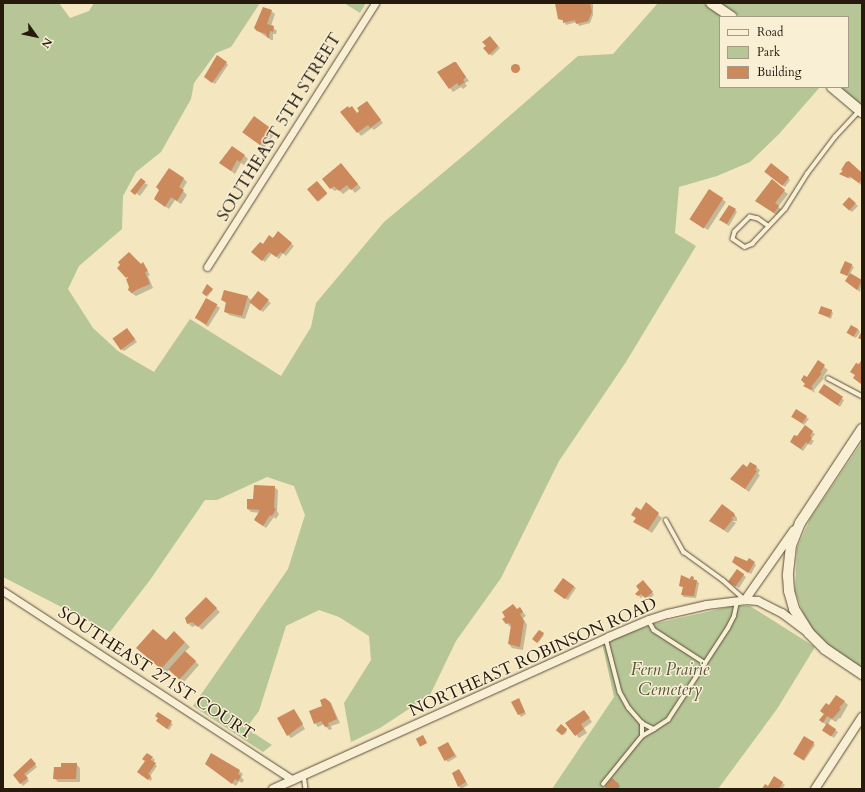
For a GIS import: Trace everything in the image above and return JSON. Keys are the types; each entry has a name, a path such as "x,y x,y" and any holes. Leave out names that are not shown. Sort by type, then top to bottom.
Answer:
{"main road":[{"path":"711,3 730,16"},
{"path":"833,88 861,111"},
{"path":"862,429 800,523 786,549 789,591 794,609 809,633 825,649 862,674"}],"street":[{"name":"SOUTHEAST 5TH STREET","path":"207,267 375,3"},
{"path":"741,600 786,549"},
{"name":"SOUTHEAST 271ST COURT","path":"3,591 293,780"},
{"name":"NORTHEAST ROBINSON ROAD","path":"273,789 606,638 649,620 707,605 741,600 758,600 768,604 809,633"},
{"path":"815,789 862,717"}],"lane":[{"path":"768,226 758,219 750,217 735,232 733,239 741,245 749,246 785,209 807,174 835,137 861,111"},
{"path":"828,378 862,396"},
{"path":"603,784 642,736 668,720 734,616 741,600 723,580 684,552 666,520"},
{"path":"649,620 654,630 705,663"},
{"path":"606,638 620,692 629,708 642,723 654,729"},
{"path":"642,723 642,736"},
{"path":"304,775 306,789"}],"green space":[{"path":"3,3 59,3 70,18 89,11 94,3 260,3 231,47 216,53 194,83 191,99 161,152 136,172 123,196 122,229 79,266 68,289 93,328 118,351 154,372 190,319 281,376 311,327 316,303 384,222 475,146 578,56 613,54 658,3 703,3 723,16 719,16 719,88 819,88 779,134 750,162 717,176 679,187 675,233 696,246 626,362 559,461 501,578 456,641 430,695 380,728 351,742 344,703 371,660 369,636 339,617 319,610 286,626 259,711 246,728 272,745 263,752 193,706 288,569 305,515 294,486 267,477 217,500 205,500 150,580 110,632 3,577"},
{"path":"344,3 366,3 360,13"},
{"path":"720,3 862,3 862,108 839,88 849,88 849,16 740,16"},
{"path":"862,442 862,668 822,641 806,621 795,591 797,548 810,519"},
{"name":"Fern Prairie Cemetery","path":"733,606 750,606 815,647 777,709 718,789 552,789 614,697 602,643 653,624"}],"building":[{"path":"555,3 590,3 592,12 588,21 576,24 575,20 563,23 563,20 558,19"},
{"path":"263,7 272,10 267,24 274,26 273,32 270,31 269,38 266,34 257,31 254,28"},
{"path":"490,36 498,46 489,55 483,48 486,46 482,42"},
{"path":"217,55 227,62 212,83 204,77"},
{"path":"456,62 466,77 463,80 465,82 459,86 457,83 449,89 437,72"},
{"path":"513,64 517,64 519,68 517,72 513,72 511,70 511,66"},
{"path":"367,101 381,120 370,128 368,125 357,133 340,112 348,106 349,108 352,106 357,113 359,111 357,108"},
{"path":"254,116 272,129 260,145 242,132"},
{"path":"232,146 245,155 240,162 237,160 231,171 219,163"},
{"path":"849,161 862,173 862,179 859,183 849,176 848,178 839,174 843,171 841,170 846,162"},
{"path":"341,163 358,184 351,190 347,185 339,191 334,186 330,189 322,179"},
{"path":"771,163 789,177 782,186 764,172"},
{"path":"169,168 184,178 179,187 184,190 177,201 171,197 165,207 154,199 159,190 156,187"},
{"path":"141,178 146,182 135,195 130,191"},
{"path":"772,179 785,190 775,203 779,206 774,213 755,201"},
{"path":"317,181 327,193 317,202 307,189"},
{"path":"709,189 723,198 704,228 689,219"},
{"path":"849,197 856,203 849,210 842,205"},
{"path":"729,205 736,209 727,224 719,220"},
{"path":"278,231 292,243 283,254 281,252 276,257 269,252 262,261 251,252 260,242 263,244 269,235 273,238"},
{"path":"129,252 141,264 143,262 148,271 145,272 150,284 132,293 128,290 129,287 126,279 128,278 126,278 117,268 120,265 118,262"},
{"path":"845,261 852,264 847,276 840,273"},
{"path":"850,273 862,280 857,290 845,281"},
{"path":"207,284 213,289 206,296 202,293"},
{"path":"224,290 248,296 242,316 224,312 226,302 221,300"},
{"path":"258,291 269,300 260,311 249,302"},
{"path":"206,298 217,304 206,324 195,318"},
{"path":"821,306 832,310 830,318 818,314"},
{"path":"851,325 858,329 853,337 846,333"},
{"path":"127,328 135,339 121,350 112,339"},
{"path":"862,331 862,340 858,338"},
{"path":"862,359 861,384 853,378 855,375 850,372 856,363 859,364"},
{"path":"818,360 825,365 820,373 822,373 811,387 813,388 811,390 803,386 805,384 801,380 804,375 807,377"},
{"path":"824,384 843,397 837,405 818,392"},
{"path":"796,409 807,416 802,424 791,417"},
{"path":"805,425 813,431 810,436 812,438 808,444 806,442 801,449 790,442 794,435 797,436"},
{"path":"750,462 757,466 755,470 757,471 745,489 730,479 743,464 747,467"},
{"path":"254,485 275,486 274,508 276,509 263,526 254,520 260,510 247,509 247,499 253,499"},
{"path":"646,502 659,513 648,530 633,522 636,518 631,515 636,507 641,510"},
{"path":"722,504 734,513 735,516 731,518 733,519 724,530 709,521"},
{"path":"735,556 747,561 749,558 755,562 748,573 732,562"},
{"path":"737,569 744,574 735,586 728,581"},
{"path":"681,575 690,579 691,576 694,577 693,580 697,580 694,596 681,595 683,587 679,586"},
{"path":"563,578 574,586 565,599 554,591"},
{"path":"643,580 653,592 645,598 641,594 638,596 635,594 639,590 636,586"},
{"path":"206,597 217,608 198,627 192,622 187,624 185,618"},
{"path":"513,604 517,609 520,607 523,612 520,614 524,621 520,647 508,644 511,625 509,623 506,624 502,619 505,617 502,612"},
{"path":"153,629 166,640 174,631 185,642 161,669 136,648"},
{"path":"539,630 544,633 537,643 532,639"},
{"path":"185,651 196,661 179,680 168,670"},
{"path":"836,695 845,701 839,708 841,709 832,719 827,716 823,723 819,720 824,714 820,711 826,703 829,705"},
{"path":"325,698 330,702 337,719 328,723 329,726 325,727 321,721 314,724 309,711 322,706 320,700"},
{"path":"519,698 525,712 518,715 511,702"},
{"path":"294,709 303,724 287,736 277,718"},
{"path":"584,710 590,718 581,724 584,729 575,736 565,723"},
{"path":"158,712 172,721 167,729 156,721 158,718 155,716"},
{"path":"827,723 836,729 831,737 822,730"},
{"path":"561,724 567,729 562,735 556,730"},
{"path":"423,735 427,743 420,747 416,739"},
{"path":"804,736 814,742 803,760 793,754"},
{"path":"448,742 455,755 444,761 437,748"},
{"path":"147,753 153,757 151,760 156,763 148,774 151,776 148,780 137,772 145,761 142,759"},
{"path":"211,753 240,770 238,774 241,776 238,781 235,779 232,784 205,764"},
{"path":"31,758 36,764 24,774 28,778 20,784 13,775"},
{"path":"61,763 77,763 76,779 53,779 54,767 61,767"},
{"path":"459,769 466,782 458,787 452,773"},
{"path":"774,776 783,782 779,789 762,789 765,784 768,786"},
{"path":"612,778 619,784 614,789 608,789 605,787"}]}
